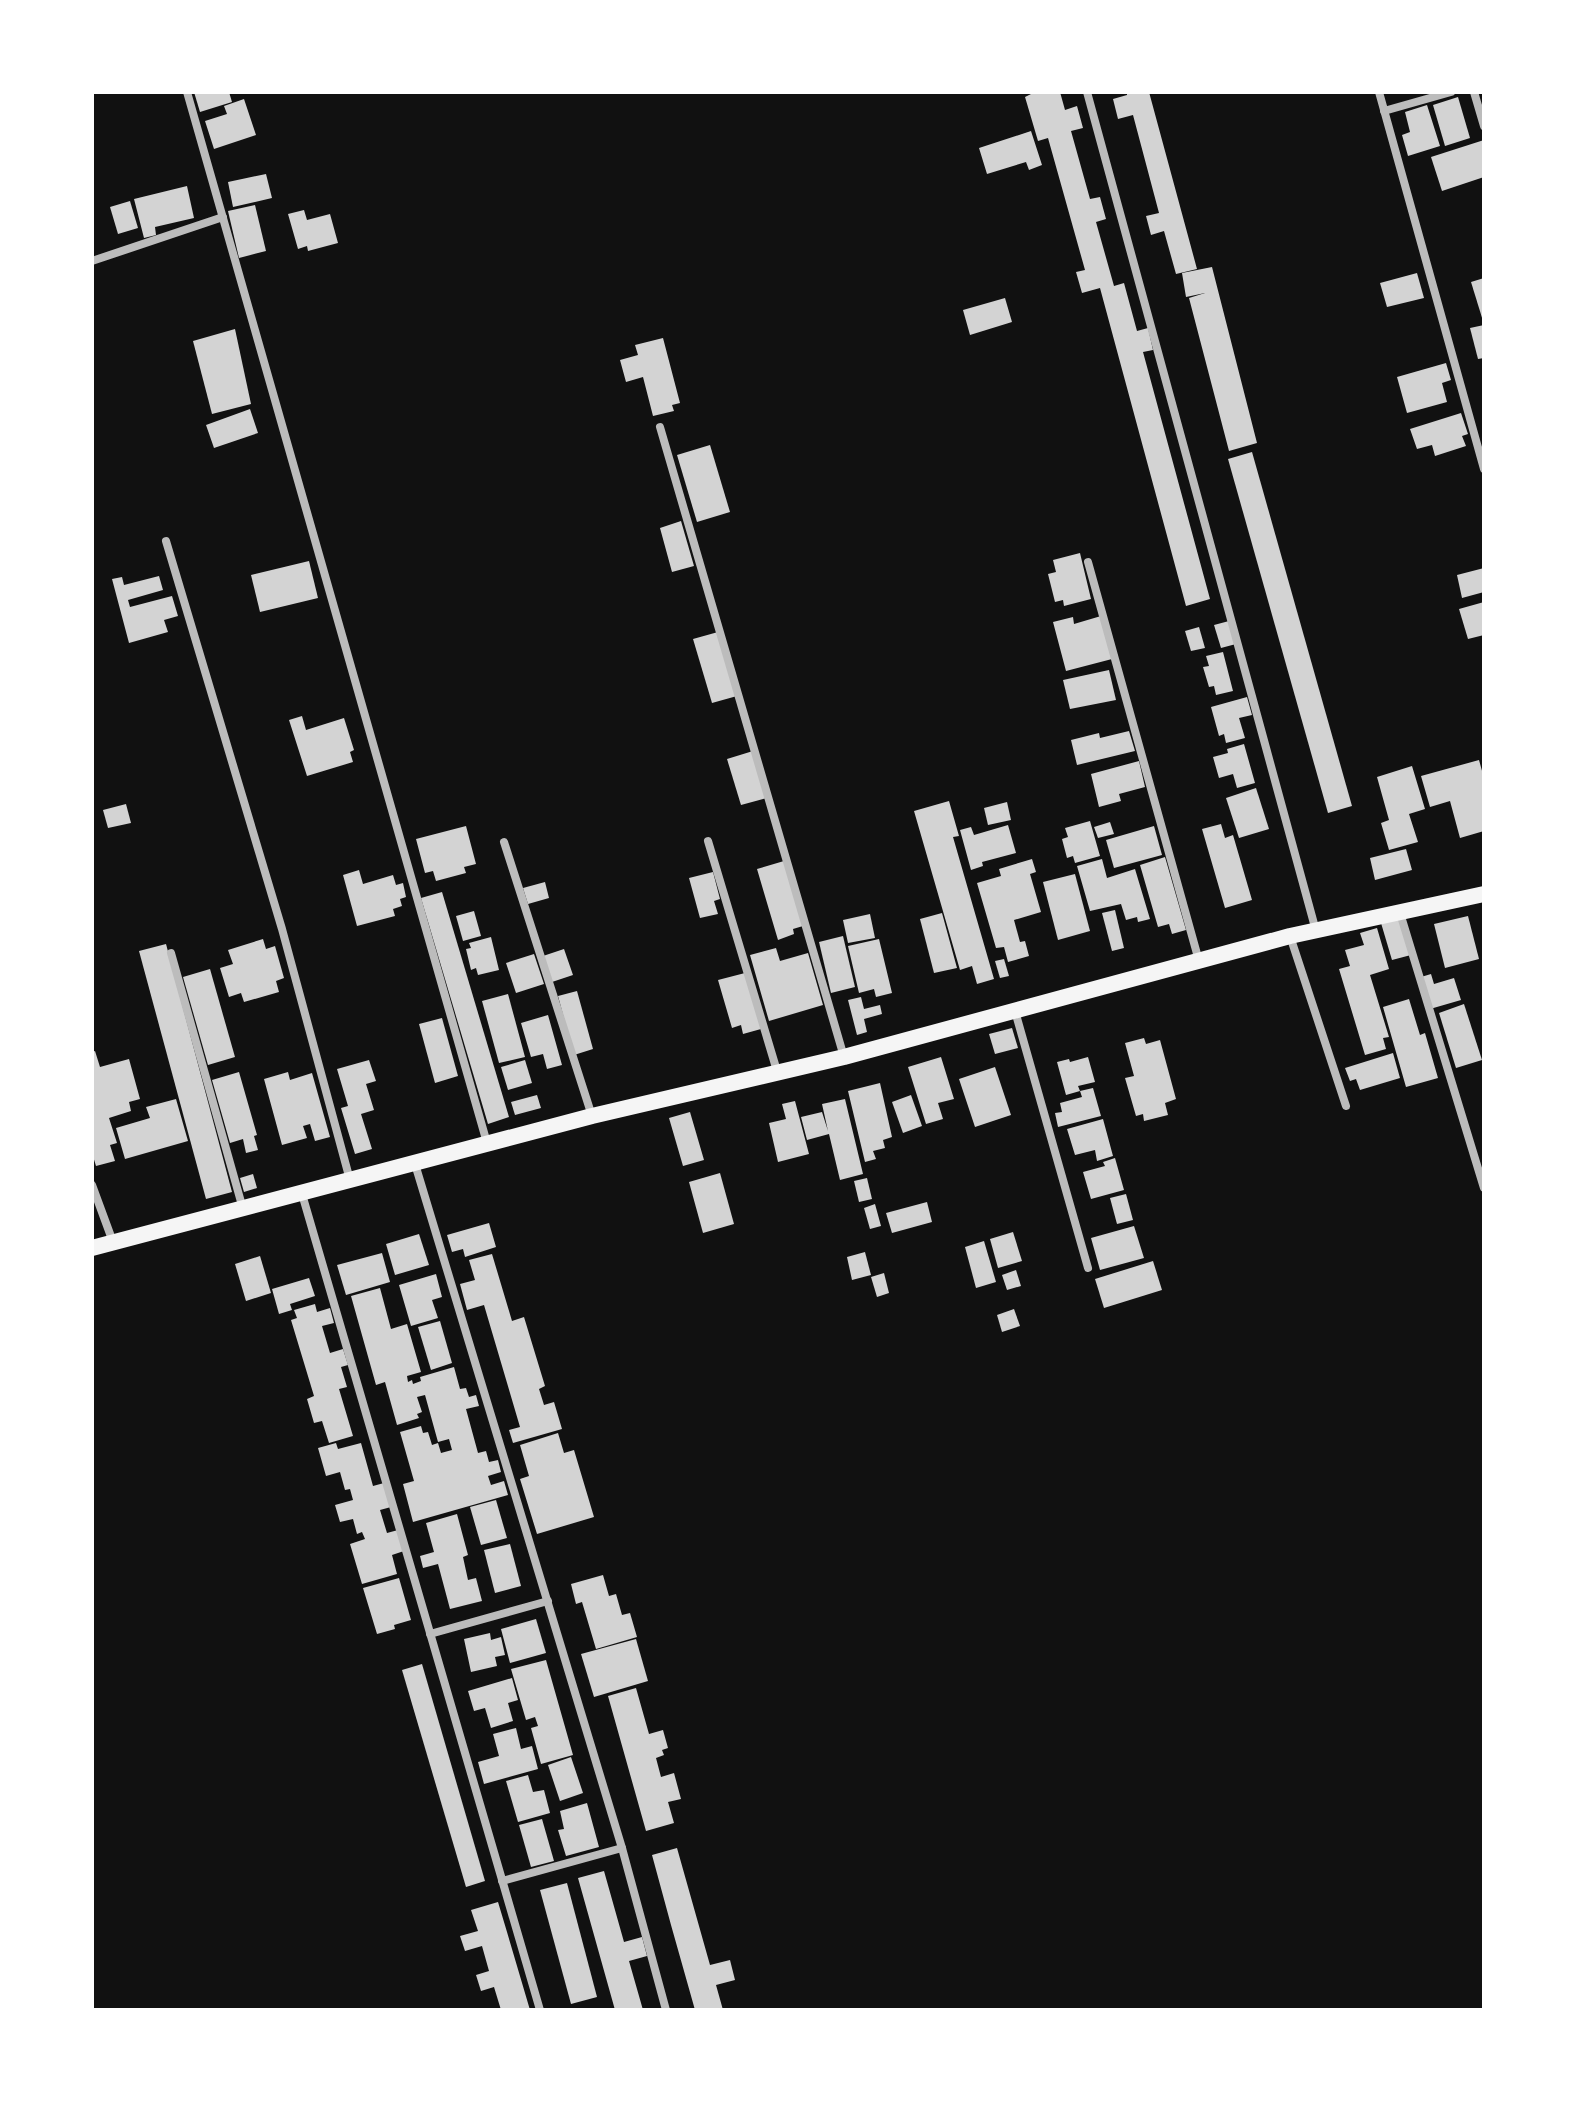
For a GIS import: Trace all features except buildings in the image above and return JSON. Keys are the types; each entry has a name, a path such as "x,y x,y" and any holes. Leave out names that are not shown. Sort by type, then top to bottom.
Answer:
{"main road":[{"path":"92,1248 592,1116 844,1057 1290,936 1484,894"}],"street":[{"path":"187,92 488,1144"},
{"path":"1087,92 1316,932"},
{"path":"1379,92 1484,469"},
{"path":"1384,111 1451,92"},
{"path":"1474,92 1484,126"},
{"path":"92,261 223,217"},
{"path":"660,427 844,1057"},
{"path":"166,541 282,929 351,1181"},
{"path":"1088,562 1199,961"},
{"path":"708,841 777,1071"},
{"path":"504,842 592,1116"},
{"path":"1400,913 1484,1188"},
{"path":"1290,936 1346,1106"},
{"path":"171,953 243,1210"},
{"path":"1014,1010 1088,1268"},
{"path":"415,1164 622,1848 666,2010"},
{"path":"92,1185 113,1243"},
{"path":"302,1194 540,2010"},
{"path":"430,1634 548,1601"},
{"path":"502,1881 622,1848"}]}
